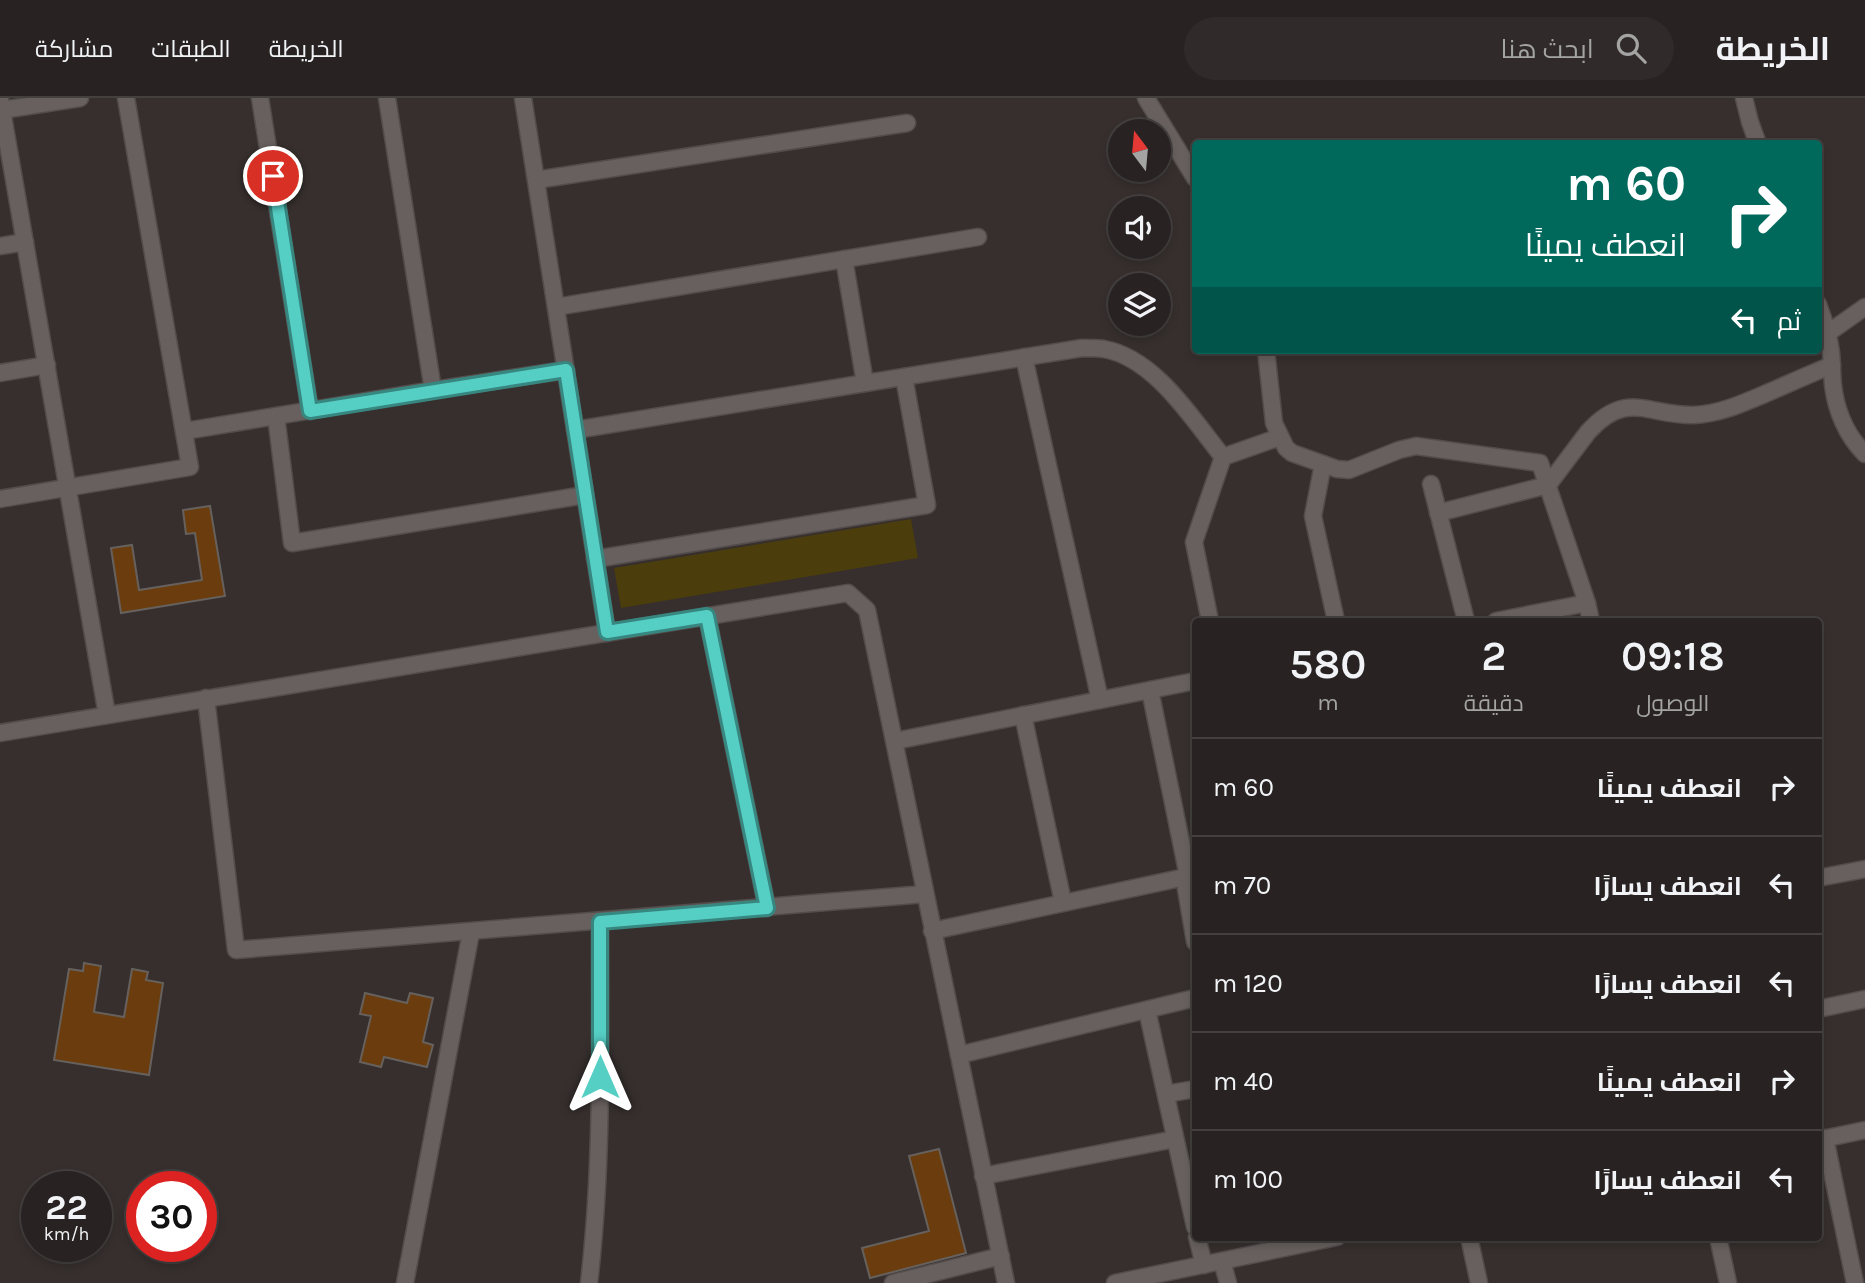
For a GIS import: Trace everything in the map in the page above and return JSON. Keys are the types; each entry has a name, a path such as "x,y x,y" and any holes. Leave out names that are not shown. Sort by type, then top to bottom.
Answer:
{"street":[{"path":"80,98 1,110 107,715"},
{"path":"0,499 190,467 126,98"},
{"path":"260,98 310,411"},
{"path":"387,98 433,390"},
{"path":"523,98 607,632"},
{"path":"1146,98 1192,173"},
{"path":"1744,98 1757,140"},
{"path":"536,180 907,123"},
{"path":"556,307 978,237"},
{"path":"0,246 25,242"},
{"path":"844,259 865,383"},
{"path":"1828,333 1865,307"},
{"path":"1822,316 1828,333 1836,403 1850,436 1865,454"},
{"path":"575,430 1082,348 1104,349 1125,356 1150,372 1223,457"},
{"path":"1266,354 1272,415 1280,437 1292,453 1337,469 1349,470 1416,446 1540,463 1590,618"},
{"path":"1024,357 1100,700"},
{"path":"0,373 47,365"},
{"path":"1438,513 1548,485 1595,424 1613,412 1633,406 1691,415 1718,412 1832,365"},
{"path":"185,431 566,370"},
{"path":"595,559 927,505 904,377"},
{"path":"276,416 292,543 585,495"},
{"path":"1223,457 1280,437"},
{"path":"1209,618 1194,542 1223,457"},
{"path":"1323,464 1313,516 1335,618"},
{"path":"1431,484 1465,618"},
{"path":"0,733 848,593 867,610 1006,1283"},
{"path":"1511,618 1587,603"},
{"path":"707,616 767,908"},
{"path":"895,741 1192,682"},
{"path":"1150,690 1192,875 1186,888 1192,924"},
{"path":"206,698 236,950 925,894"},
{"path":"1024,715 1063,902"},
{"path":"1822,877 1865,869"},
{"path":"932,931 1192,875"},
{"path":"589,1283 600,1137 600,922"},
{"path":"405,1283 471,932"},
{"path":"958,1055 1192,999"},
{"path":"1822,1008 1865,999"},
{"path":"1147,1010 1192,1214"},
{"path":"1166,1094 1192,1090"},
{"path":"1855,1283 1822,1139 1865,1130"},
{"path":"983,1177 1175,1139"},
{"path":"1199,1241 1204,1265"},
{"path":"1120,1282 1314,1241"},
{"path":"1470,1241 1479,1283"},
{"path":"1719,1241 1728,1283"},
{"path":"893,1283 1001,1256"},
{"path":"1222,1261 1228,1283"}],"shaded area":[{"path":"911,519 918,558 621,608 614,568"}],"building":[{"path":"210,506 225,596 121,613 111,548 132,545 139,590 202,580 195,533 186,534 183,510"},
{"path":"84,963 101,966 94,1012 124,1017 132,969 148,972 146,980 163,983 149,1075 54,1060 69,969 83,971"},
{"path":"365,993 407,1003 410,993 433,998 423,1042 433,1045 427,1067 384,1057 381,1067 360,1062 371,1016 360,1014"},
{"path":"939,1149 966,1253 870,1278 862,1248 929,1231 909,1156"}],"route":[{"path":"273,176 310,411 566,370 607,632 707,616 767,908 600,922 600,1077"}]}
